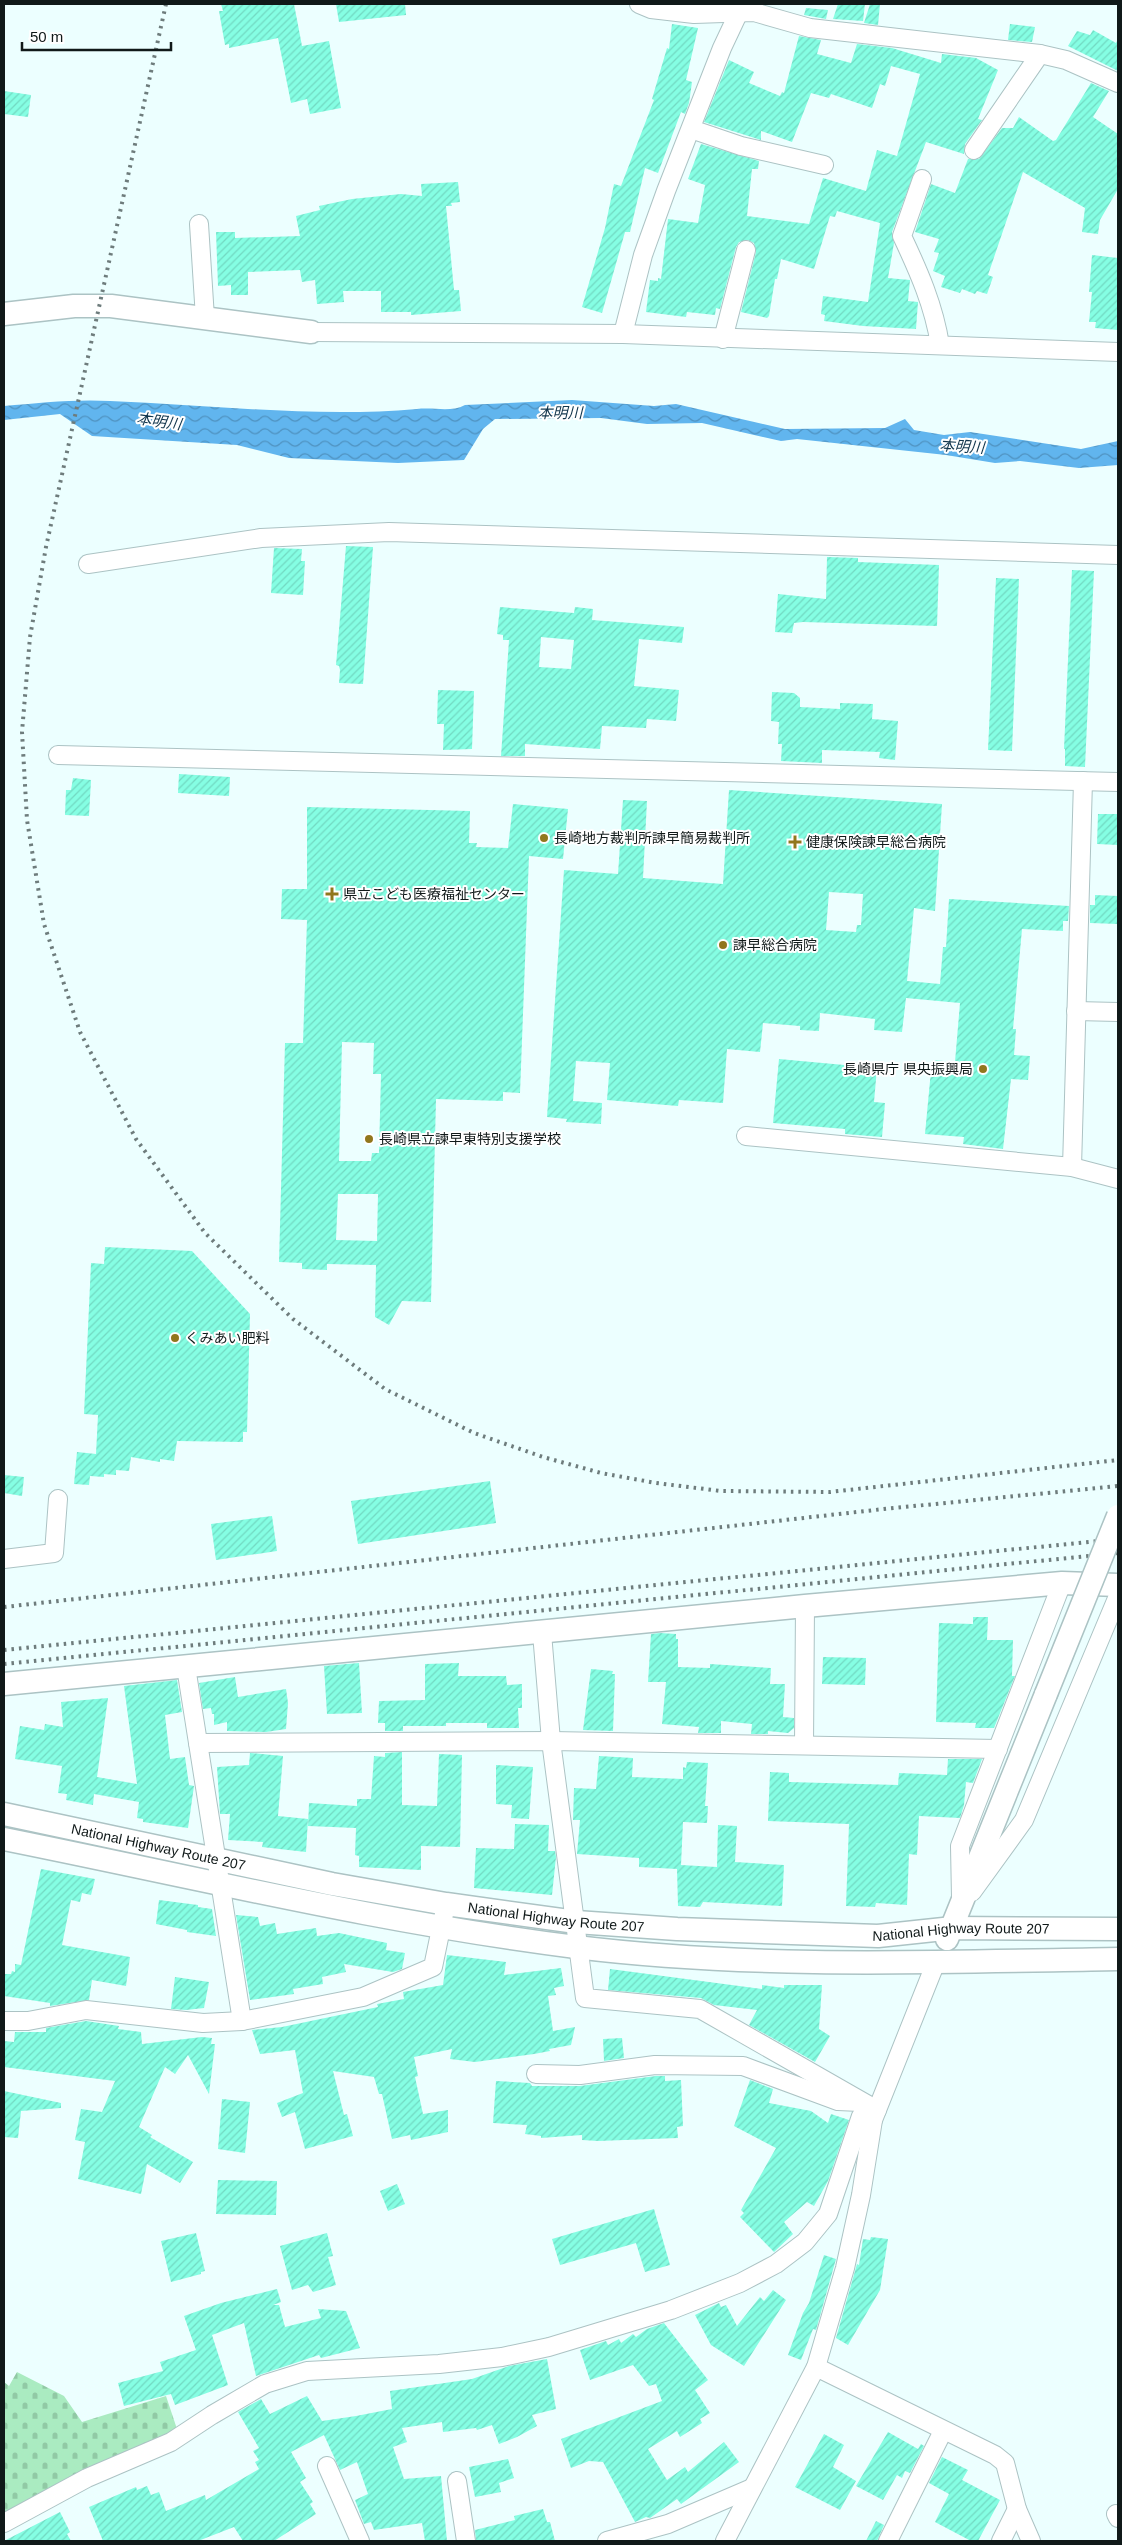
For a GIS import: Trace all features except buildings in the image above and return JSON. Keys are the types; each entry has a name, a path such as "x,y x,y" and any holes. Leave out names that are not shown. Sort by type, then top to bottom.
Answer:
{"street":[{"path":"639,4 651,9 694,14 738,14 774,11 810,28 1040,54 1066,60 1118,83"},
{"path":"623,334 644,255 691,128 738,14"},
{"path":"974,150 1040,54"},
{"path":"691,128 742,146 824,165"},
{"path":"922,179 902,236 923,281 937,324 940,346"},
{"path":"199,224 205,318"},
{"path":"723,339 746,250"},
{"path":"4,314 74,306 111,306 311,332 623,334 1118,352"},
{"path":"88,564 261,538 389,532 1118,555"},
{"path":"58,755 1118,782"},
{"path":"1072,1167 1083,781"},
{"path":"1076,1011 1118,1012"},
{"path":"746,1136 1072,1167 1118,1178"},
{"path":"4,1559 54,1553 58,1499"},
{"path":"725,2541 816,2367 832,2319 861,2195 871,2111 936,1962 953,1928 1118,1516"},
{"path":"962,1906 960,1846 1062,1583"},
{"path":"4,1684 805,1606 1062,1583 1118,1585"},
{"path":"962,1906 1024,1820 1118,1596"},
{"path":"804,1746 805,1606"},
{"path":"542,1633 551,1741 586,1998 700,2009 871,2111"},
{"path":"186,1667 242,2021"},
{"path":"198,1743 551,1741 998,1749"},
{"name":"National Highway Route 207","path":"4,1814 332,1884 446,1904 576,1922 677,1929 878,1936 953,1928 1118,1929"},
{"path":"4,1839 441,1929 579,1947 725,1959 936,1962 1118,1959"},
{"path":"4,2021 28,2021 86,2010 203,2023 242,2021 363,1997 433,1967 446,1904"},
{"path":"536,2074 580,2075 655,2065 742,2066 871,2111"},
{"path":"4,2524 87,2478 171,2442 265,2384 306,2372 439,2364 521,2353 549,2347 670,2310 740,2283 776,2264 805,2242 828,2214 861,2116 871,2111"},
{"path":"816,2367 995,2455 1004,2463 1017,2509 1031,2541"},
{"path":"888,2541 943,2431"},
{"path":"327,2466 360,2541"},
{"path":"457,2481 466,2541"},
{"path":"607,2541 668,2524 752,2488"},
{"path":"1001,2541 1017,2509"}],"green space":[{"path":"17,2372 64,2396 82,2422 166,2396 177,2429 81,2473 4,2516 4,2382 9,2386"}],"water":[{"name":"本明川","path":"572,400 654,406 676,404 785,429 885,428 905,419 914,430 944,435 970,432 1081,449 1118,441 1118,465 1079,468 1020,461 995,463 946,455 797,439 781,441 702,423 647,424 601,418 495,419 483,429 464,460 398,463 289,458 237,445 92,436 60,414 4,420 4,406 70,401 110,401 264,410 340,412 454,409 465,405"}],"railway":[{"path":"166,4 46,547 30,637 22,732 27,820 44,924 80,1032 136,1139 205,1233 293,1319 385,1389 474,1433 543,1457 601,1473 656,1483 721,1491 830,1492 1118,1460"},
{"path":"4,1607 884,1509 1118,1486"},
{"path":"4,1650 1118,1539"},
{"path":"4,1664 1118,1553"}],"place":[{"name":"長崎地方裁判所諫早簡易裁判所","path":"544,838"},
{"name":"健康保険諫早総合病院","path":"795,842"},
{"name":"県立こども医療福祉センター","path":"332,894"},
{"name":"諫早総合病院","path":"723,945"},
{"name":"長崎県庁 県央振興局","path":"983,1069"},
{"name":"長崎県立諫早東特別支援学校","path":"369,1139"},
{"name":"くみあい肥料","path":"175,1338"}]}
